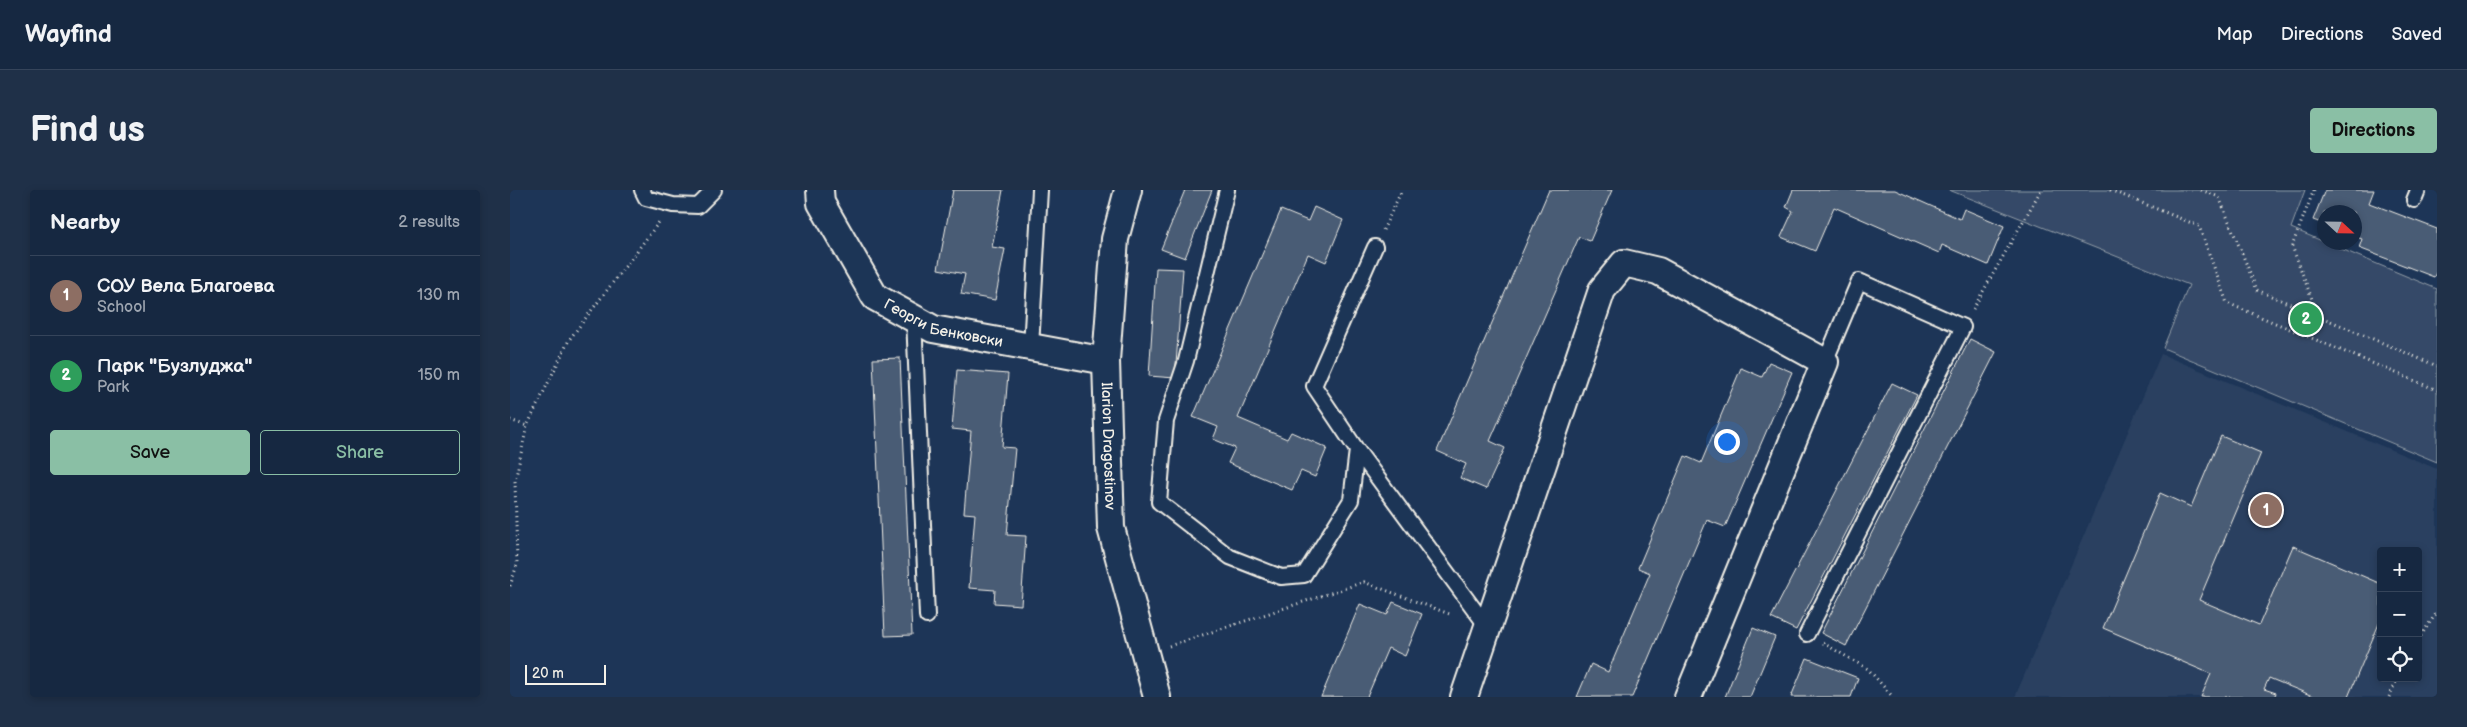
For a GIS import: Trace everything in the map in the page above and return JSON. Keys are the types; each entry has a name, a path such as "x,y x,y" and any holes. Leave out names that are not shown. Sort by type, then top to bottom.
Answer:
{"street":[{"name":"Георги Бенковски","path":"820,190 821,203 875,297 934,329 1106,361"},
{"name":"Ilarion Dragostinov","path":"1128,190 1115,239 1106,361 1111,528 1157,697"},
{"path":"1464,697 1602,290 1624,263 1658,271 1825,362 1688,697"}],"lane":[{"path":"642,190 646,198 673,205 698,206 714,190"},
{"path":"1031,347 1040,190"},
{"path":"1227,190 1186,361 1166,421 1159,502 1230,557 1281,576 1304,575 1351,500 1357,450"},
{"path":"1375,247 1314,386 1357,450 1488,628"},
{"path":"1807,634 1963,326 1859,281 1825,362"},
{"path":"914,318 927,616"}],"path":[{"path":"1375,247 1402,190"},
{"path":"1963,326 2041,190"},
{"path":"2110,190 2199,226 2227,303 2437,390"},
{"path":"2201,190 2219,198 2257,290 2437,366"},
{"path":"2314,190 2292,246 2318,316"},
{"path":"510,586 517,565 515,481 527,426 569,340 634,253 673,205"},
{"path":"510,420 527,426"},
{"path":"1145,654 1364,582 1488,628"},
{"path":"2420,637 2437,612"},
{"path":"1807,634 1868,669 1893,697"},
{"path":"2389,697 2396,682"}],"shaded area":[{"path":"1949,190 2305,190 2291,228 2317,239 2317,250 2344,250 2437,289 2437,462 2163,348 2189,285"},
{"path":"2161,354 2437,469 2437,697 2015,697"}],"building":[{"path":"953,190 1003,190 992,247 1005,249 995,300 961,294 965,274 938,269"},
{"path":"1185,190 1212,190 1185,258 1161,249"},
{"path":"1549,190 1612,190 1590,241 1579,237 1490,441 1505,448 1486,489 1460,478 1466,464 1437,451"},
{"path":"1793,190 1895,190 1960,219 1964,209 2004,226 1988,265 1942,245 1939,253 1834,207 1815,251 1781,237 1793,211 1786,207"},
{"path":"2325,190 2374,190 2369,203 2437,229 2437,271 2434,277 2362,249 2362,205 2319,205"},
{"path":"1314,207 1343,220 1326,262 1308,254 1238,418 1287,439 1291,432 1327,448 1315,477 1301,471 1292,490 1228,463 1235,448 1213,439 1218,427 1193,417 1281,210 1308,221"},
{"path":"2317,210 2317,221 2313,220"},
{"path":"1156,268 1183,269 1175,378 1149,376"},
{"path":"1970,339 1996,352 1846,646 1821,633"},
{"path":"900,358 912,635 885,636 873,359"},
{"path":"1769,362 1792,372 1725,527 1707,520 1632,697 1577,697 1591,664 1608,672 1650,573 1638,568 1685,456 1701,463 1741,368 1762,377"},
{"path":"957,370 1008,374 1002,447 1015,448 1007,535 1026,536 1021,605 994,603 995,590 969,588 975,514 964,513 971,431 952,429"},
{"path":"1892,383 1917,395 1796,630 1771,618"},
{"path":"2221,436 2261,453 2199,600 2259,625 2293,546 2377,582 2377,628 2348,697 2315,697 2269,678 2264,689 2276,693 2274,697 2201,697 2211,674 2103,628 2160,493 2191,507"},
{"path":"1393,602 1422,614 1405,656 1388,648 1367,697 1321,697 1360,604 1387,615"},
{"path":"1753,628 1775,637 1750,697 1725,697"},
{"path":"1807,658 1858,678 1851,697 1791,697"}],"place":[{"name":"Парк \"Бузлуджа\"","path":"2306,319"},
{"name":"СОУ Вела Благоева","path":"2266,510"}]}
